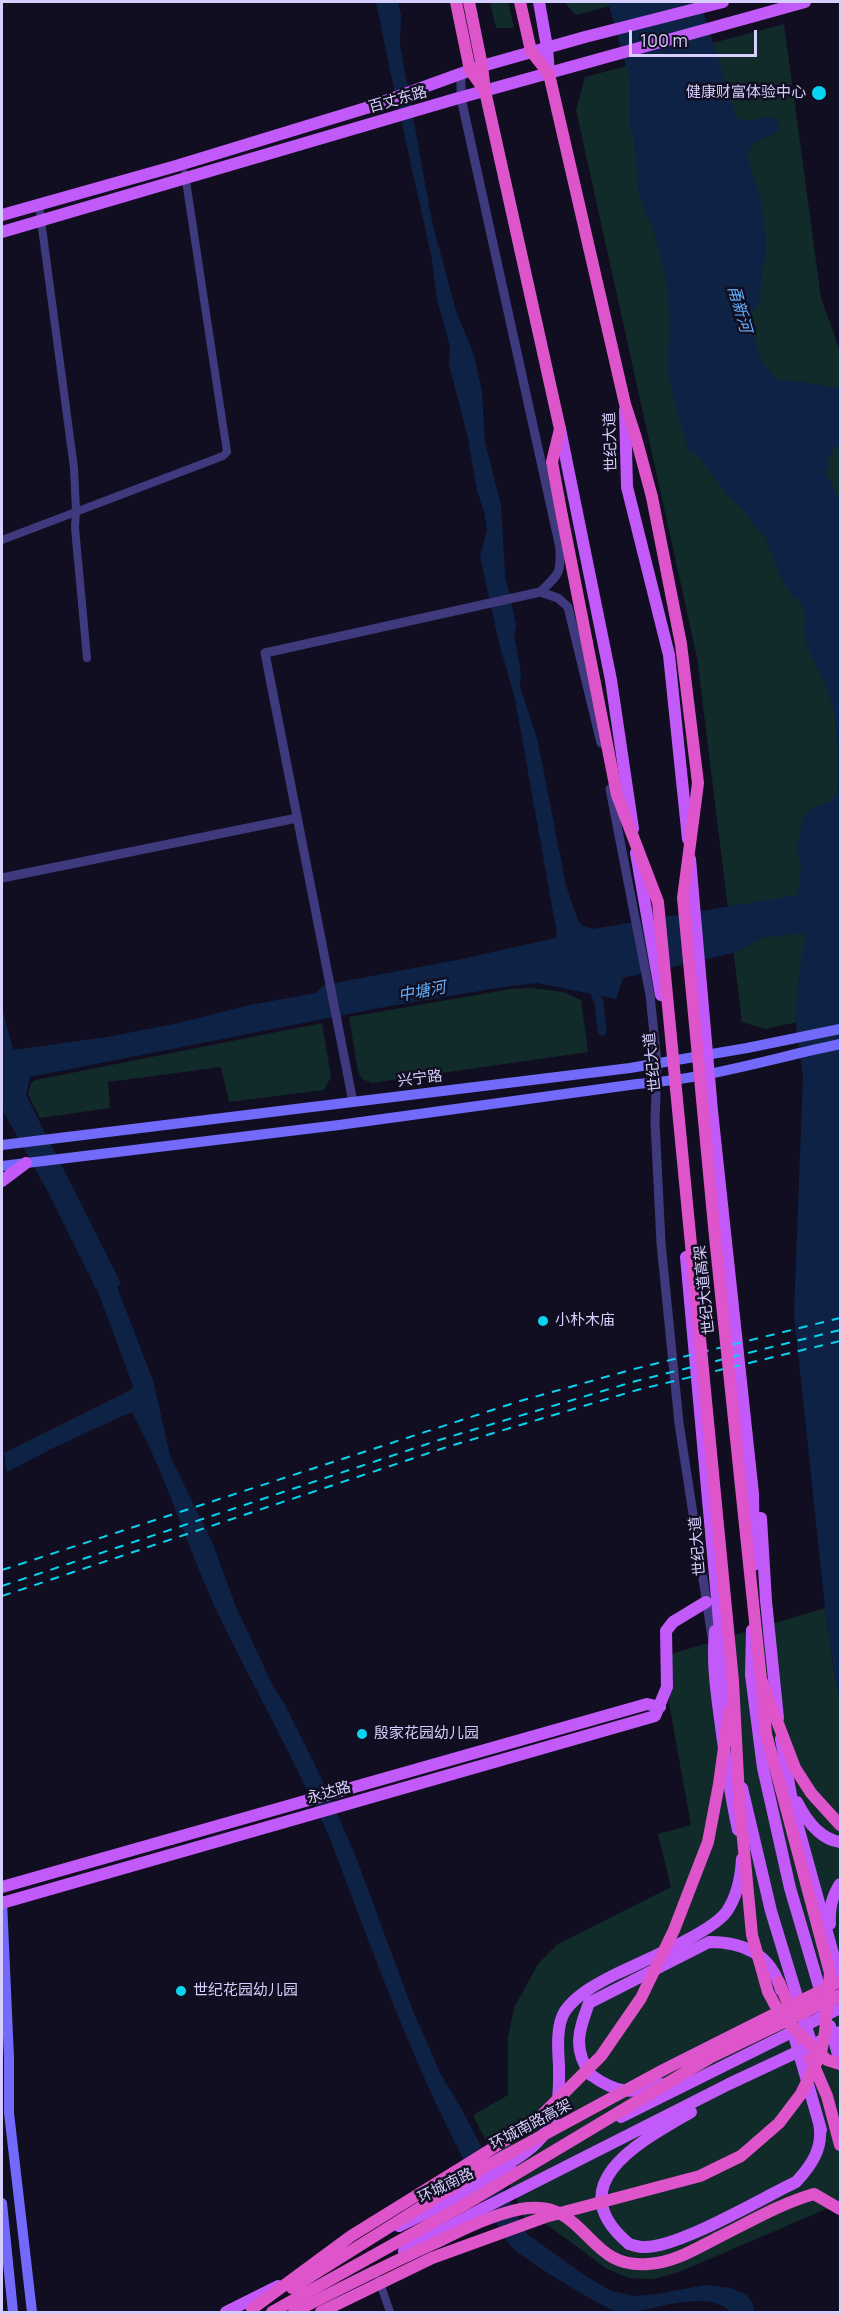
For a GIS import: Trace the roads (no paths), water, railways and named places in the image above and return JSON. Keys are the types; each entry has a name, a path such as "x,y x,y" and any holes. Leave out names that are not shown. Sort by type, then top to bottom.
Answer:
{"highway":[{"path":"456,2 471,70 485,91 561,429"},
{"path":"469,2 471,70"},
{"name":"世纪大道","path":"520,2 531,51 549,74 625,404"},
{"name":"世纪大道高架","path":"625,404 652,497 681,644 698,783 683,898 761,1679"},
{"name":"世纪大道高架","path":"561,429 552,462 617,795 658,902 734,1681"},
{"path":"761,1679 795,1768 811,1793 840,1825"},
{"path":"321,2313 432,2258 534,2220 700,2176 741,2156 779,2123 801,2094 821,2053 830,1973 766,1734 761,1679"},
{"path":"734,1681 739,1797 752,1935 768,1992 781,2016 827,2060 840,2063"},
{"path":"248,2308 351,2236 535,2121 601,2056 641,1998 674,1930 708,1842 734,1681"},
{"name":"环城南路高架","path":"248,2308 303,2282 488,2165 675,2064 840,1980"},
{"path":"778,1982 827,2096 840,2145"},
{"name":"环城南路高架","path":"272,2313 464,2205 711,2057 840,1998"},
{"path":"293,2313 485,2213 523,2208 542,2208 556,2212 571,2222 602,2252 620,2262 646,2265 671,2260 790,2201 814,2194 840,2209"}],"main road":[{"path":"538,2 547,47 549,74"},
{"name":"百丈东路","path":"2,215 182,164 366,108 531,51 723,2"},
{"name":"百丈东路","path":"2,232 455,99 805,2"},
{"name":"世纪大道","path":"625,404 627,487 669,655 711,1075"},
{"name":"世纪大道","path":"561,429 611,680 642,894 660,982 663,1082 712,1599 735,1755 771,1911 827,2096"},
{"name":"兴宁路","path":"2,1145 582,1075 709,1055 840,1029"},
{"path":"2,1166 663,1082 711,1075 840,1044"},
{"path":"711,1075 712,1111 753,1494 754,1592 751,1675 763,1768 790,1888 840,2063"},
{"path":"2,1181 26,1163"},
{"path":"753,1494 761,1519 766,1601 786,1775 840,1980"},
{"path":"470,2187 516,2159 538,2141 556,2112 560,2089 559,2033 565,2012 583,1994 603,1980 702,1931 726,1913 738,1888 742,1845 725,1758 713,1648 712,1599 673,1622 666,1631 667,1687 660,1707"},
{"name":"永达路","path":"2,1887 647,1704 660,1707 655,1716 2,1902"},
{"path":"786,1775 804,1817 820,1833 840,1842"},
{"path":"836,1964 829,1912 833,1895 840,1884"},
{"path":"2,1902 9,2058 9,2114 32,2313"},
{"path":"817,2010 709,2063 648,2089 625,2091 608,2087 591,2075 583,2064 579,2048 579,2028 589,2003 709,1942 730,1942 762,1958 778,1982 820,2130"},
{"path":"791,1977 803,2040 820,2130 819,2150 808,2168 796,2181 682,2238 642,2247 629,2244 619,2235 606,2218 602,2198 610,2170 627,2152 676,2121 820,2043 840,2033"},
{"path":"652,2101 840,1998"},
{"name":"环城南路","path":"226,2313 248,2308 470,2187 652,2101 840,2008"},
{"path":"293,2313 729,2084 820,2043"},
{"path":"2,2203 13,2313"}],"street":[{"path":"353,1102 265,653 540,592 556,577 561,568 560,548 455,99 471,70"},
{"path":"2,540 223,456 227,452 182,164"},
{"path":"39,205 74,468 75,528 87,658"},
{"path":"540,592 558,598 568,607 572,620 604,757 662,1063"},
{"path":"2,878 297,819"},
{"path":"663,1082 655,1122 661,1243 679,1423 712,1599"},
{"path":"376,2270 390,2313"}],"water":[{"path":"376,2 398,2 401,15 400,45 432,222 456,311 474,355 482,392 485,442 501,506 505,575 516,624 514,635 521,673 520,686 538,742 566,886 578,920 583,926 592,929 798,895 801,868 797,847 803,817 813,808 831,801 837,793 838,752 834,710 825,683 807,646 804,632 805,615 801,603 792,595 779,574 765,536 751,522 743,509 729,497 699,457 688,449 669,380 667,360 670,330 667,283 652,225 639,196 634,139 630,126 630,80 608,2 700,2 736,116 740,121 775,117 780,130 754,143 749,150 748,160 760,197 766,239 766,259 762,267 760,301 752,312 751,324 760,359 776,379 840,388 840,444 835,447 827,459 830,468 825,472 840,502 840,1695 835,1678 825,1608 794,1314 803,1077 795,1015 806,933 761,938 737,952 623,978 616,999 537,983 504,987 379,1008 30,1077 26,1095 121,1283 117,1287 154,1383 170,1456 213,1544 236,1607 273,1686 319,1773 354,1852 413,2011 441,2075 460,2106 527,2234 587,2277 612,2291 634,2296 706,2285 731,2288 747,2295 755,2312 730,2312 708,2301 693,2301 631,2312 618,2312 596,2302 562,2281 510,2245 495,2221 434,2099 382,1977 326,1830 215,1607 156,1461 133,1414 129,1413 7,1472 4,1453 131,1390 133,1386 100,1297 47,1190 2,1109 2,1007 13,1050 107,1037 179,1023 250,1005 316,993 324,985 462,959 555,938 557,934 515,699 498,639 480,556 487,530 484,511 477,490 468,439 449,364 450,347 437,299 431,254"}],"waterway":[{"path":"591,984 599,1002 602,1031"}],"railway":[{"path":"2,1570 520,1401 634,1369 840,1318"},
{"path":"2,1586 439,1440 636,1381 840,1330"},
{"path":"2,1596 447,1447 637,1390 840,1341"}],"place":[{"name":"健康财富体验中心","path":"819,93"},
{"name":"小朴木庙","path":"543,1321"},
{"name":"殷家花园幼儿园","path":"362,1734"},
{"name":"世纪花园幼儿园","path":"181,1991"}],"water label":[{"name":"甬新河","path":"739,309"},
{"name":"中塘河","path":"422,992"}]}
